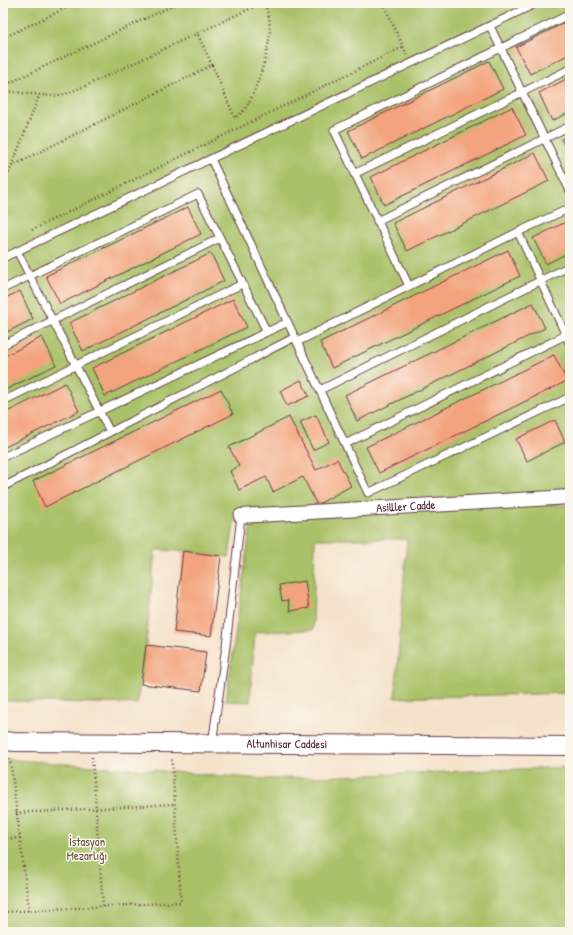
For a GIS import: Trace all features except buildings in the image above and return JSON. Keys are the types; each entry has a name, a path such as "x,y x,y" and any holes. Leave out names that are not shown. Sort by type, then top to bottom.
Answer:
{"street":[{"name":"Asilller Cadde","path":"241,516 570,497"},
{"name":"Altunhisar Caddesi","path":"6,741 91,743 570,746"}],"lane":[{"path":"3,258 537,3"},
{"path":"409,286 334,130 570,14"},
{"path":"490,26 570,191"},
{"path":"354,174 570,69"},
{"path":"377,221 570,126"},
{"path":"211,158 368,493 570,397"},
{"path":"3,289 198,194 266,332"},
{"path":"3,488 110,432 296,339 570,208"},
{"path":"518,232 570,344"},
{"path":"3,345 220,238"},
{"path":"17,251 110,432"},
{"path":"320,390 570,266"},
{"path":"3,401 242,284"},
{"path":"3,457 288,322"},
{"path":"345,444 566,335"},
{"path":"212,744 226,646 241,516"}],"path":[{"path":"3,38 76,3"},
{"path":"3,86 178,3"},
{"path":"3,91 19,92 39,96 65,94 85,86 197,33 263,3 269,17 270,31 268,48 254,91 248,104 243,112 235,118 197,33"},
{"path":"383,3 411,63"},
{"path":"32,230 403,47"},
{"path":"12,166 212,66"},
{"path":"3,188 39,96"},
{"path":"6,741 29,911"},
{"path":"91,743 103,906"},
{"path":"3,912 181,902 172,743"},
{"path":"16,813 175,804"},
{"path":"3,839 20,838"}],"green space":[{"path":"3,3 570,3 570,501 548,505 570,505 570,693 395,698 407,539 315,539 313,630 255,632 250,702 226,701 252,516 235,516 229,557 183,551 155,550 146,645 137,704 3,701"},
{"name":"İstasyon Mezarlığı","path":"3,759 266,779 570,767 570,932 3,932"}]}
